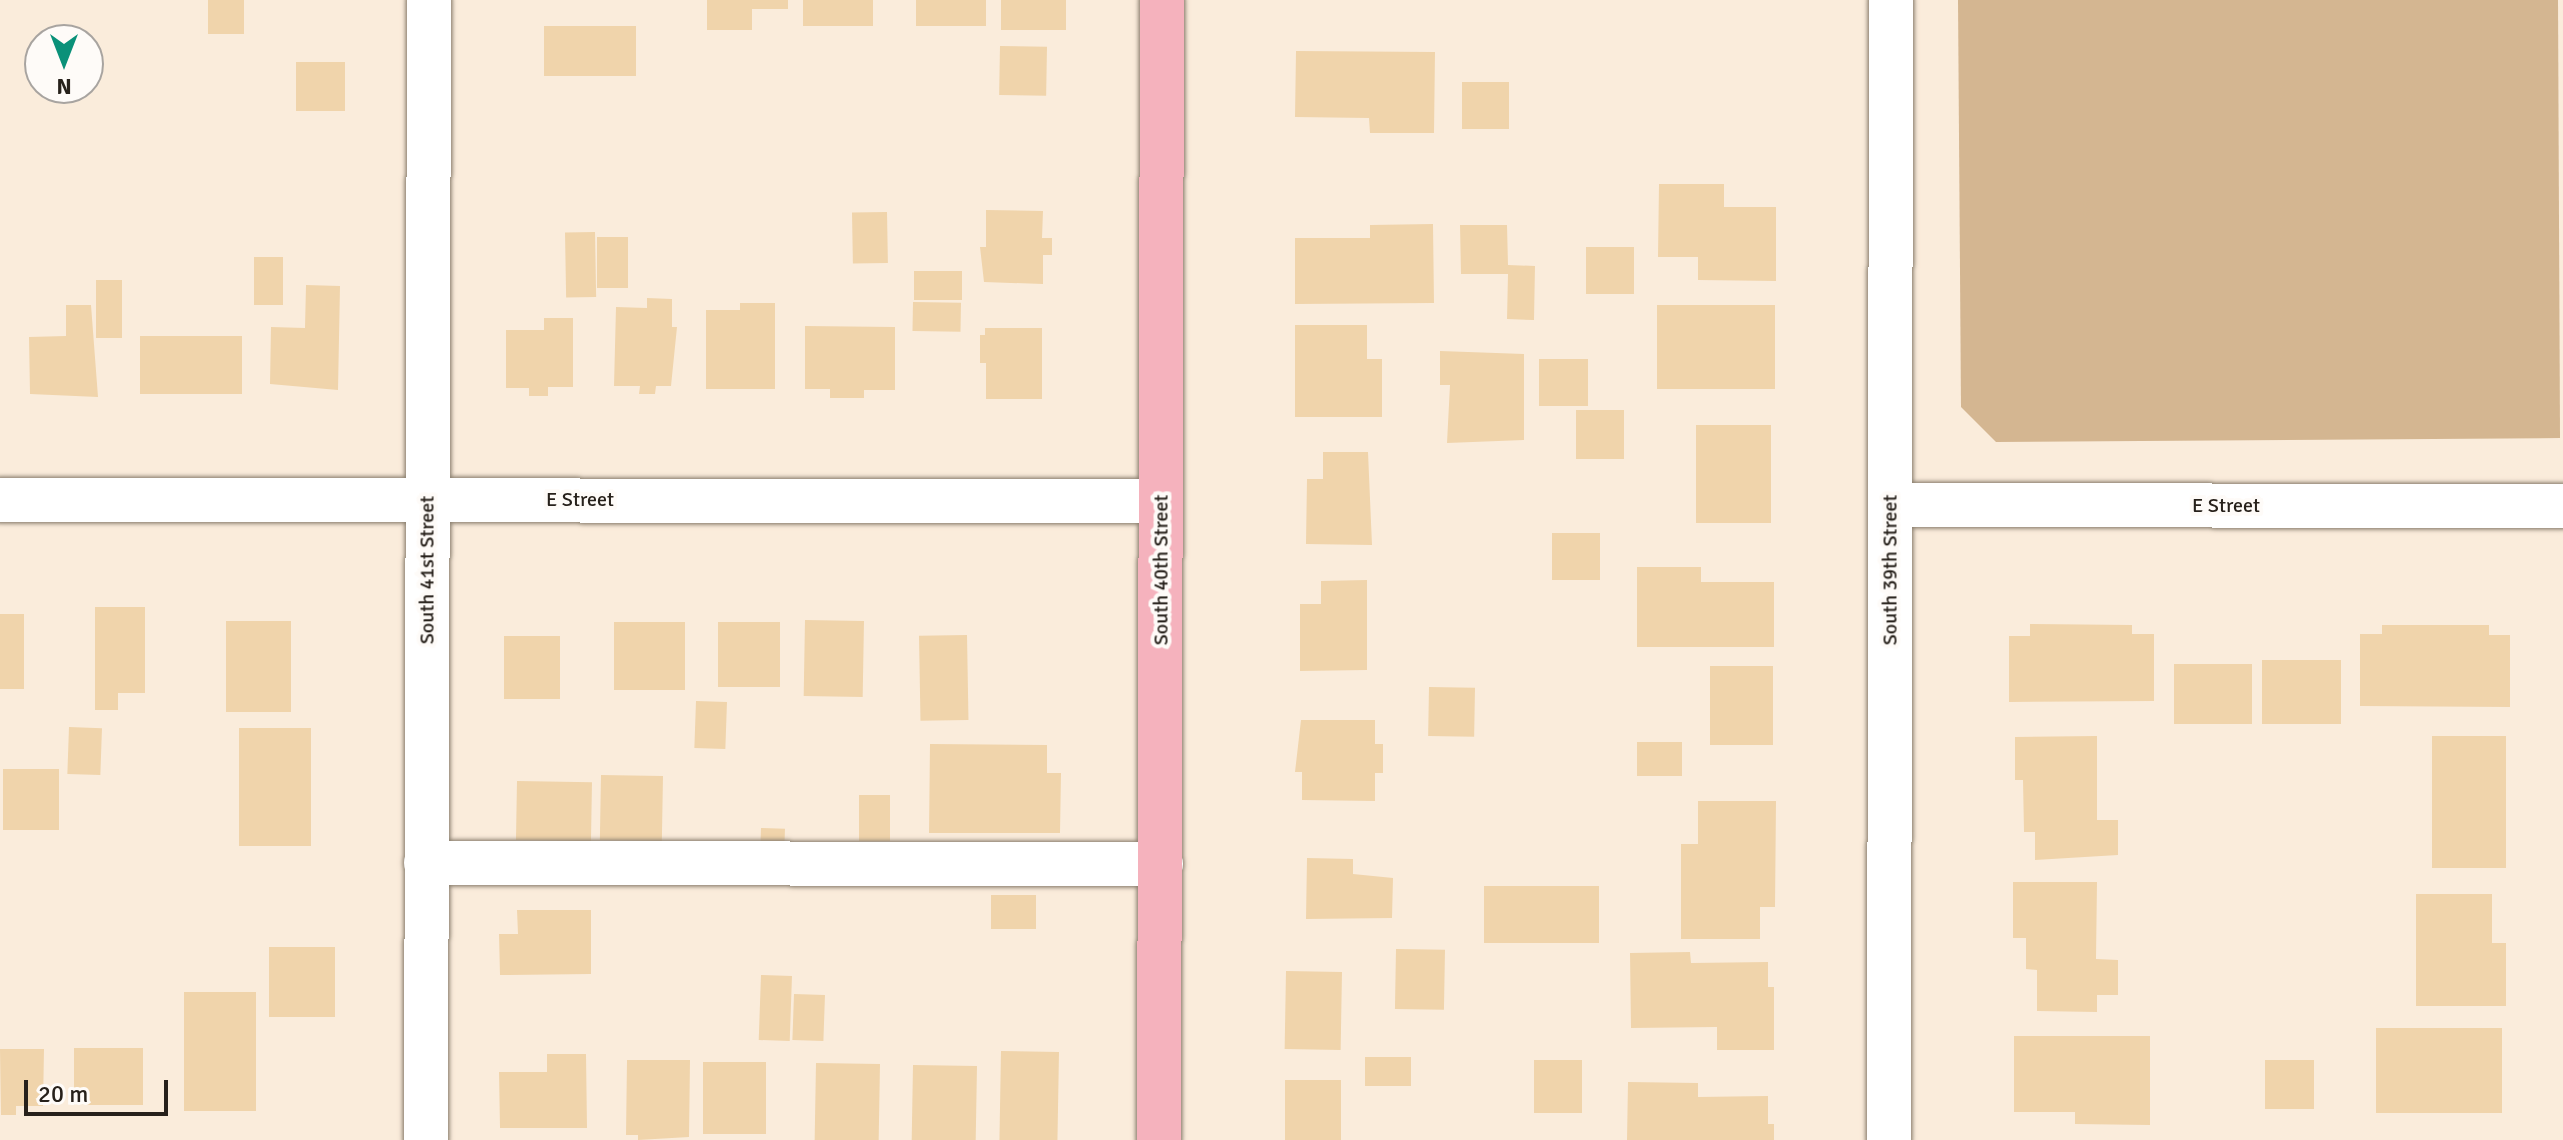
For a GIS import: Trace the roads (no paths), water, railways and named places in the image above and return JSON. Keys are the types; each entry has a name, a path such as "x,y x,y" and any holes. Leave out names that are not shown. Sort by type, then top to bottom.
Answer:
{"main road":[{"name":"South 40th Street","path":"1159,1140 1162,0"}],"street":[{"name":"South 41st Street","path":"426,1140 429,0"},
{"name":"South 39th Street","path":"1889,1140 1891,0"},
{"name":"E Street","path":"0,500 1161,501"},
{"name":"E Street","path":"1890,505 2563,506"},
{"path":"426,863 1161,864"}]}
